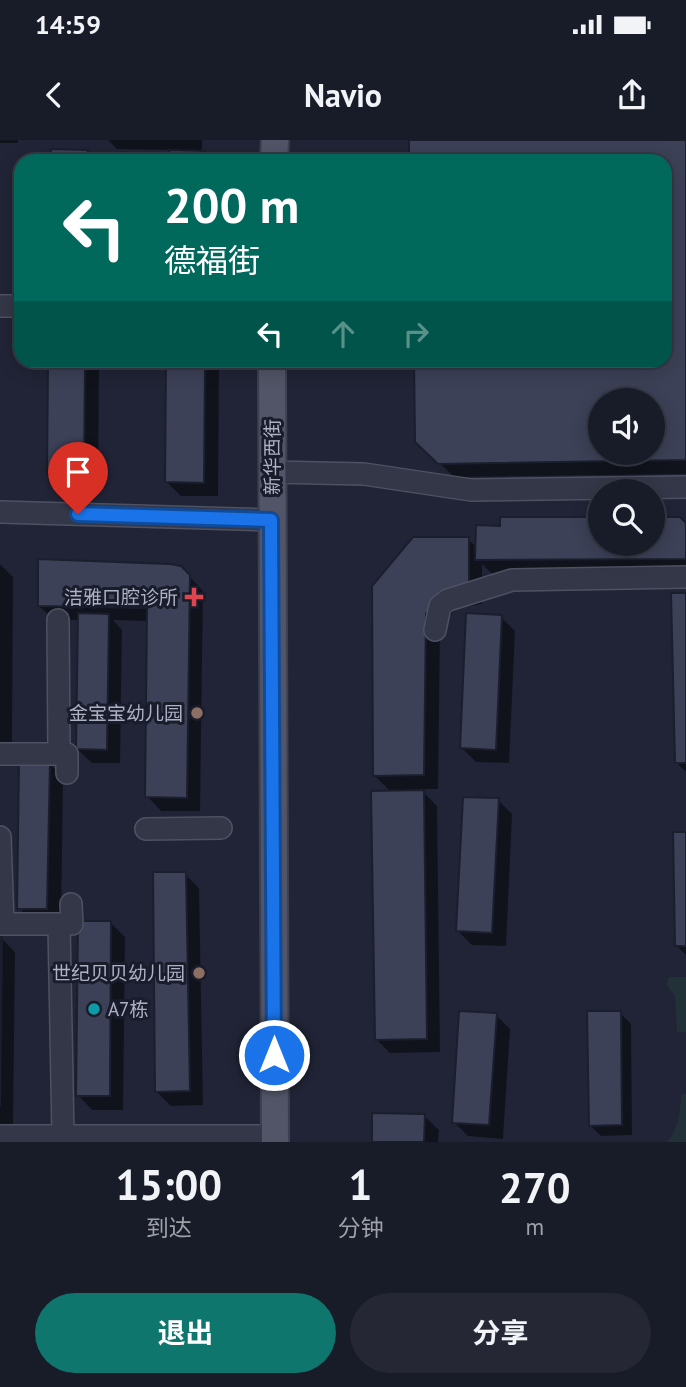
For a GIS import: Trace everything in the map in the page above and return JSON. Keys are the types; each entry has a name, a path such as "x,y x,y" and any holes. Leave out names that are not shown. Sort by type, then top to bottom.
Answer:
{"main road":[{"name":"新华西街","path":"272,368 275,1139"}],"street":[{"path":"272,472 365,474 471,490 686,486"},
{"path":"0,512 271,520"},
{"path":"435,630 440,606 448,600 512,580 686,577"},
{"path":"0,754 63,763 58,620"},
{"path":"146,829 221,828"},
{"path":"0,837 2,924 72,924 71,904"},
{"path":"59,924 62,1136"},
{"path":"0,1136 275,1139"}],"shaded area":[{"path":"669,977 686,977 686,1032 677,1032 675,996 666,985"},
{"path":"681,1094 686,1094 686,1142 667,1142 676,1126"}],"building":[{"path":"409,140 686,140 686,460 665,460 665,388 588,388 588,462 438,464 415,442 414,368 672,368 672,154 409,154"},
{"path":"51,149 88,150 88,154 51,154"},
{"path":"169,150 205,151 205,154 169,154"},
{"path":"48,368 85,368 84,475 47,474"},
{"path":"166,368 205,368 204,483 165,482"},
{"path":"500,517 588,517 588,556 665,556 665,517 680,517 686,523 686,559 475,560 476,525 500,526"},
{"path":"413,537 469,537 469,591 442,595 426,614 424,775 373,776 372,586"},
{"path":"38,559 170,564 181,566 190,575 187,798 145,797 147,608 38,606"},
{"path":"671,593 686,593 686,763 675,763"},
{"path":"78,613 109,614 107,750 76,749"},
{"path":"466,613 502,615 496,750 460,748"},
{"path":"19,760 50,761 47,909 17,909"},
{"path":"424,790 427,1039 375,1040 371,791"},
{"path":"463,797 499,798 492,933 456,931"},
{"path":"673,832 686,832 686,946 675,946"},
{"path":"153,872 186,872 190,1091 155,1092"},
{"name":"A7栋","path":"78,921 111,921 110,1096 76,1096"},
{"path":"0,936 2,936 0,1106"},
{"path":"459,1011 497,1013 489,1125 452,1123"},
{"path":"587,1011 621,1011 622,1125 589,1126"},
{"path":"372,1113 425,1114 424,1142 372,1142"}],"place":[{"name":"洁雅口腔诊所","path":"194,597"},
{"name":"金宝宝幼儿园","path":"197,713"},
{"name":"世纪贝贝幼儿园","path":"199,973"},
{"name":"A7栋","path":"94,1009"}],"route":[{"path":"78,514 271,520 274,1055"}]}
